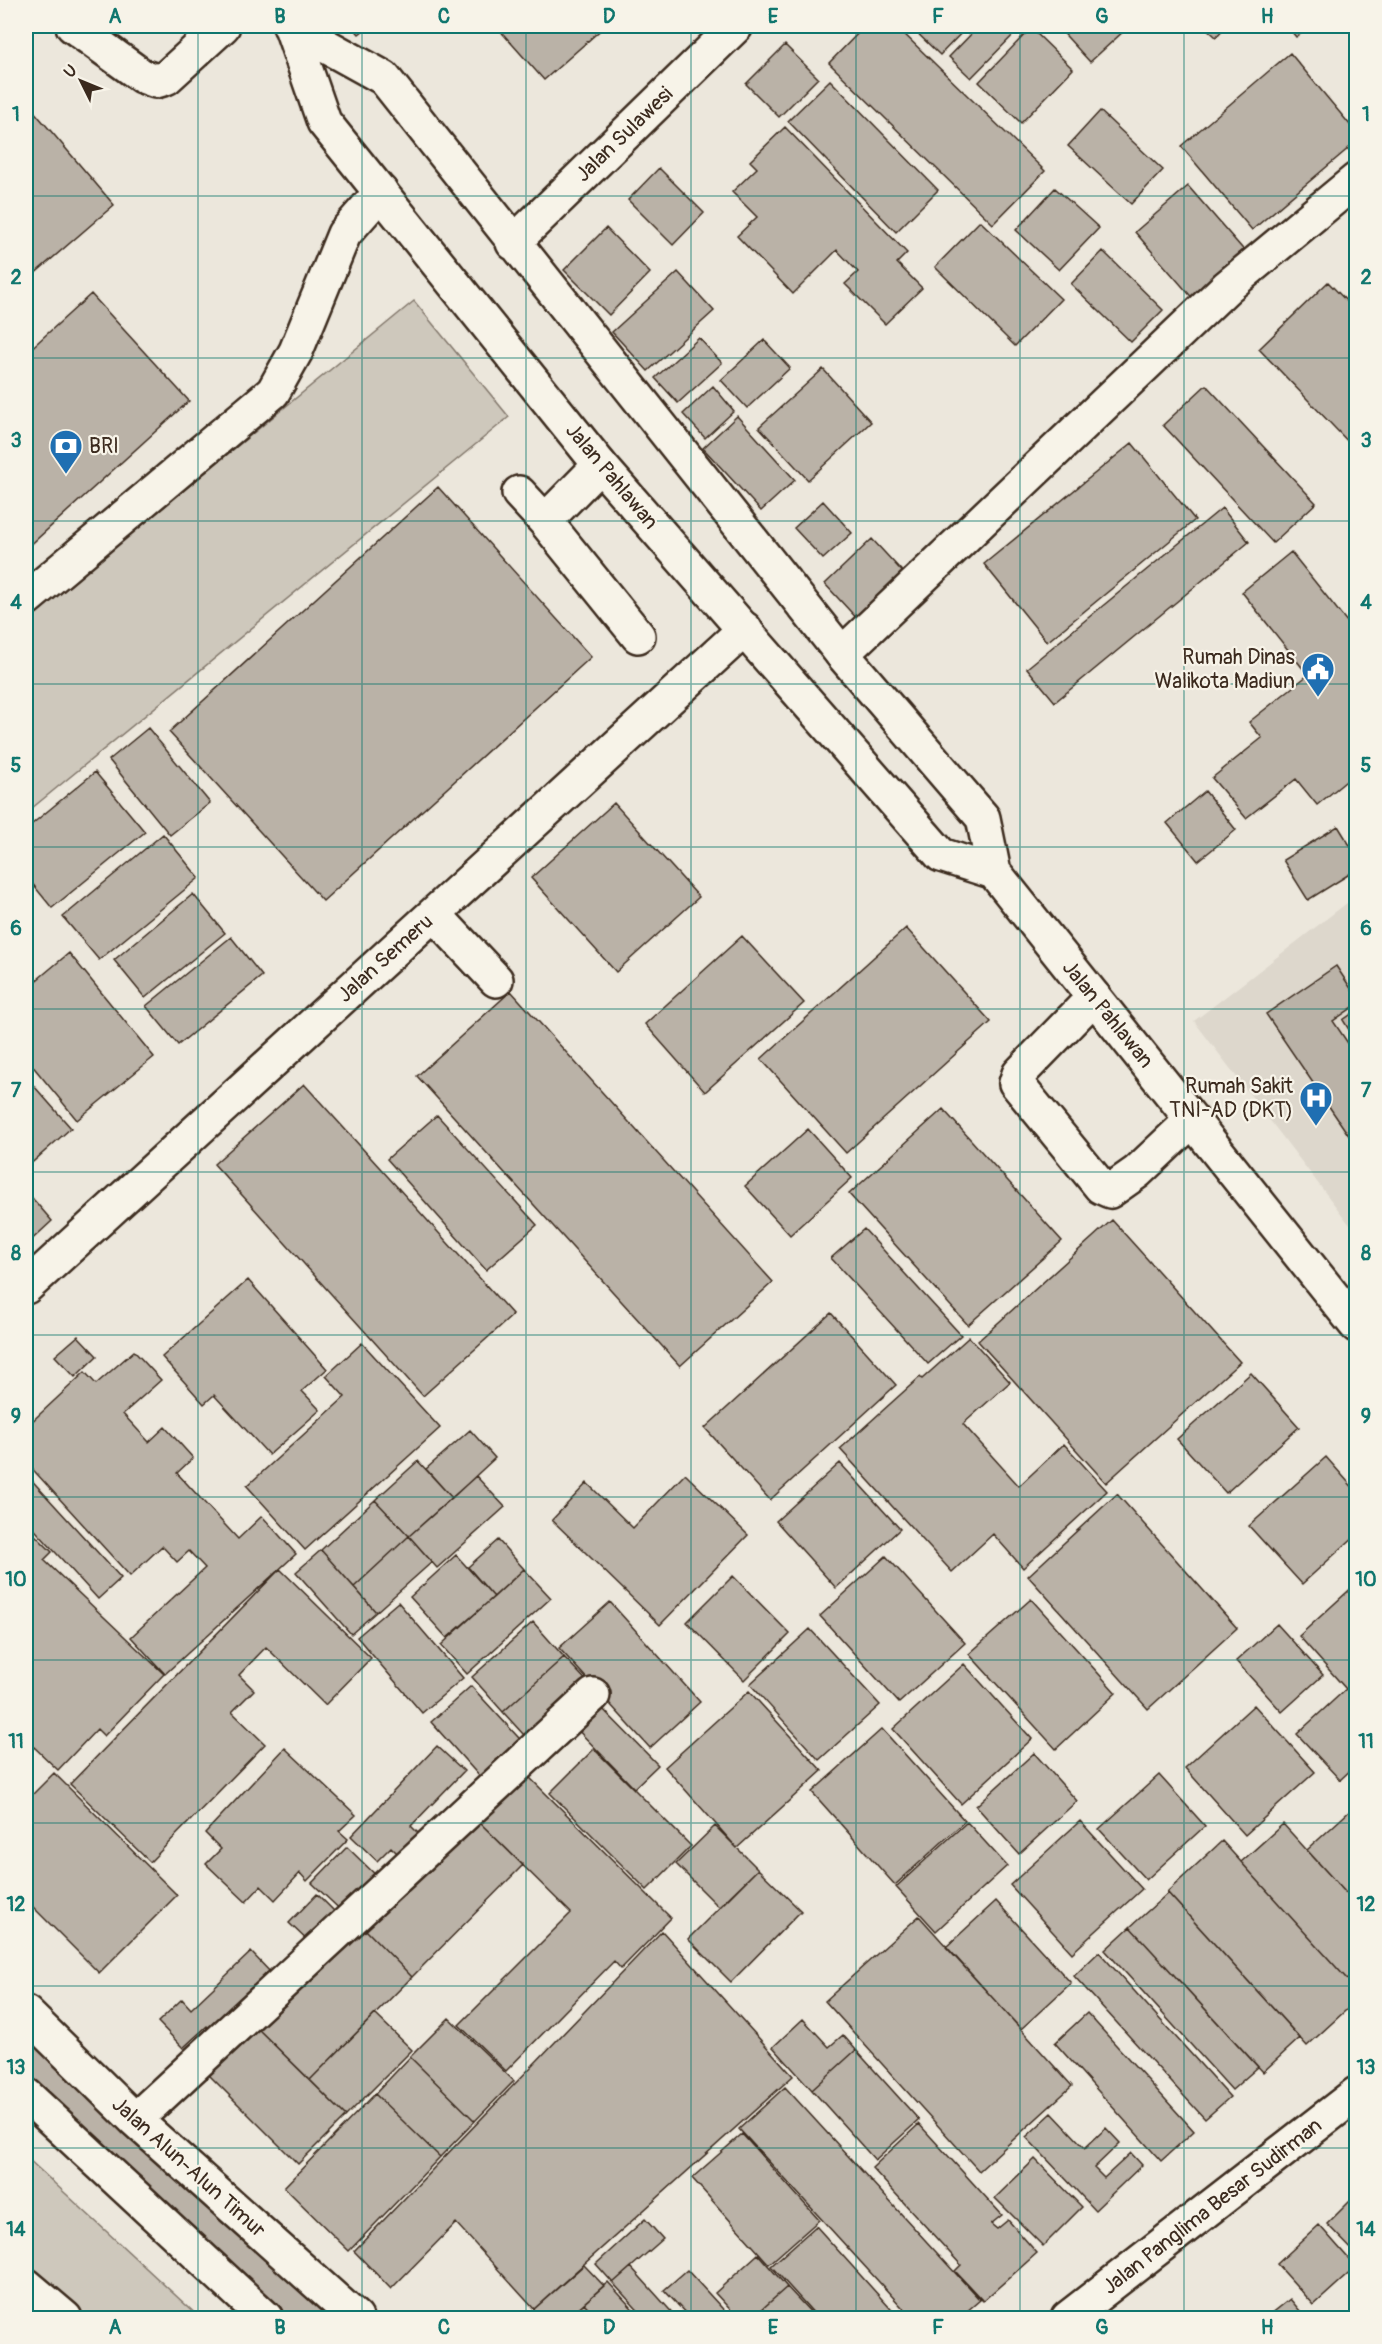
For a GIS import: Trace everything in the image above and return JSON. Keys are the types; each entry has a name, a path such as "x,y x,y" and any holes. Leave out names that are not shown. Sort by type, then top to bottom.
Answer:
{"main road":[{"path":"73,26 142,76 156,81 166,78 223,26"},
{"name":"Jalan Pahlawan","path":"291,26 384,78 842,654 983,818 994,872 1356,1325"},
{"name":"Jalan Pahlawan","path":"291,26 324,122 600,465 941,855 994,872"},
{"name":"Jalan Sulawesi","path":"513,243 736,26"},
{"path":"842,654 1227,287 1356,180"},
{"path":"26,599 273,392 296,351 344,234 381,192"},
{"path":"545,521 600,465"},
{"path":"519,493 545,521 638,636"},
{"name":"Jalan Semeru","path":"26,1287 745,629"},
{"path":"434,914 496,980"},
{"path":"1094,997 1019,1074 1016,1083 1101,1187 1110,1191 1137,1172 1192,1120"},
{"path":"135,2120 593,1695"},
{"name":"Jalan Alun-Alun Timur","path":"26,2013 135,2120 356,2319"},
{"name":"Jalan Panglima Besar Sudirman","path":"1068,2319 1356,2094"},
{"path":"26,2096 266,2319"},
{"path":"26,2285 65,2319"}],"shaded area":[{"path":"414,301 509,417 26,813 26,620"},
{"name":"Rumah Sakit TNI-AD (DKT)","path":"1356,896 1356,1233 1194,1021"},
{"path":"26,2157 200,2318 26,2318"}],"building":[{"path":"352,26 369,26 359,34"},
{"path":"496,26 605,26 544,80"},
{"path":"865,26 896,26 1045,171 993,224 829,63"},
{"path":"910,26 968,26 940,55"},
{"path":"979,26 1022,26 971,78 949,57"},
{"path":"1057,26 1122,26 1126,29 1090,62"},
{"path":"1204,26 1226,26 1216,37"},
{"path":"1287,26 1312,26 1296,37"},
{"path":"1031,28 1073,69 1021,123 979,82"},
{"path":"785,45 818,78 779,117 746,84"},
{"path":"1290,53 1356,132 1356,142 1252,230 1181,146"},
{"path":"830,80 938,190 896,232 788,121"},
{"path":"26,102 114,205 26,281"},
{"path":"1100,111 1163,170 1131,204 1068,146"},
{"path":"785,127 907,253 897,263 922,288 885,324 845,284 858,272 837,250 793,294 737,236 757,217 732,192 757,168 750,161"},
{"path":"659,168 704,213 673,245 628,200"},
{"path":"1188,186 1248,255 1195,301 1135,232"},
{"path":"1055,188 1099,228 1059,270 1016,230"},
{"path":"980,221 1061,299 1015,346 935,267"},
{"path":"606,228 650,273 609,315 564,270"},
{"path":"1103,251 1163,310 1131,342 1071,284"},
{"path":"678,272 714,311 648,371 612,332"},
{"path":"1328,282 1356,311 1356,450 1259,349"},
{"name":"BRI","path":"91,294 189,401 26,549 26,353"},
{"path":"699,338 722,363 678,403 655,378"},
{"path":"764,340 790,368 747,408 721,380"},
{"path":"823,369 871,422 808,480 759,427"},
{"path":"1206,385 1316,503 1273,543 1163,425"},
{"path":"713,386 734,411 705,438 683,414"},
{"path":"737,416 795,480 761,511 703,448"},
{"path":"1132,443 1195,520 1047,642 984,564"},
{"path":"438,487 591,657 323,901 169,732"},
{"path":"823,501 852,533 823,559 794,528"},
{"path":"1222,508 1249,542 1055,702 1027,668"},
{"path":"872,539 910,580 862,624 825,584"},
{"name":"Rumah Dinas Walikota Madiun","path":"1291,552 1356,633 1356,773 1317,805 1296,779 1246,818 1212,778 1262,738 1249,722 1308,675 1242,592"},
{"path":"148,728 210,803 170,835 109,760"},
{"path":"95,772 145,832 52,908 26,876 26,829"},
{"path":"1205,791 1236,830 1198,861 1167,823"},
{"path":"614,803 699,897 616,972 531,878"},
{"path":"1338,826 1356,855 1356,870 1308,900 1283,860"},
{"path":"163,834 199,878 99,960 63,917"},
{"path":"193,894 225,933 145,998 114,960"},
{"path":"906,928 991,1022 846,1153 761,1059"},
{"path":"742,936 804,1003 705,1092 645,1024"},
{"path":"231,937 262,976 178,1045 146,1006"},
{"path":"69,953 154,1057 77,1120 26,1058 26,989"},
{"path":"1336,966 1356,996 1356,1005 1333,1021 1356,1055 1356,1146 1266,1014"},
{"path":"511,991 773,1282 680,1366 417,1076"},
{"path":"1356,1011 1356,1041 1343,1020"},
{"path":"26,1077 71,1128 26,1168"},
{"path":"304,1084 513,1315 423,1396 214,1164"},
{"path":"943,1109 1062,1241 968,1325 849,1194"},
{"path":"437,1115 537,1225 486,1270 387,1159"},
{"path":"808,1129 852,1178 790,1235 745,1186"},
{"path":"26,1191 52,1221 26,1245"},
{"path":"1112,1220 1240,1362 1106,1483 978,1341"},
{"path":"864,1229 961,1335 928,1364 831,1258"},
{"path":"248,1280 327,1369 302,1391 320,1410 269,1455 214,1395 204,1404 162,1357"},
{"path":"831,1313 896,1385 770,1500 705,1428"},
{"path":"78,1336 97,1356 75,1377 55,1356"},
{"path":"969,1337 1010,1382 963,1424 1019,1486 1064,1444 1107,1491 1023,1568 993,1534 952,1572 840,1449 920,1377 922,1379"},
{"path":"362,1343 440,1428 305,1550 247,1486 345,1397 326,1376"},
{"path":"134,1351 161,1380 123,1414 149,1442 165,1427 193,1458 177,1473 238,1539 262,1516 296,1554 165,1674 131,1637 205,1568 189,1551 177,1562 162,1546 130,1576 26,1462 26,1427 85,1372 96,1384"},
{"path":"1251,1373 1299,1427 1226,1493 1177,1439"},
{"path":"470,1430 495,1458 452,1498 426,1469"},
{"path":"1326,1457 1356,1491 1356,1535 1302,1584 1249,1526"},
{"path":"418,1461 452,1498 409,1536 375,1500"},
{"path":"840,1463 900,1529 836,1588 776,1521"},
{"path":"26,1474 121,1578 98,1599 26,1520"},
{"path":"685,1474 748,1535 660,1625 552,1520 587,1483 633,1528"},
{"path":"476,1476 505,1507 437,1568 409,1536"},
{"path":"1117,1494 1237,1628 1148,1709 1028,1576"},
{"path":"375,1500 409,1536 354,1587 321,1550"},
{"path":"26,1526 52,1552 44,1560 164,1674 104,1736 97,1729 58,1770 34,1747 26,1755"},
{"path":"409,1536 432,1562 376,1612 354,1587"},
{"path":"498,1540 524,1569 494,1597 468,1567"},
{"path":"321,1550 376,1612 351,1634 296,1572"},
{"path":"456,1555 494,1597 447,1638 410,1597"},
{"path":"886,1556 965,1643 899,1703 820,1616"},
{"path":"280,1569 371,1658 325,1705 266,1647 239,1675 254,1690 232,1712 265,1744 150,1862 70,1784"},
{"path":"524,1569 551,1598 467,1674 441,1645"},
{"path":"733,1576 790,1634 744,1680 687,1622"},
{"path":"1356,1584 1356,1765 1340,1780 1297,1734 1346,1689 1299,1636"},
{"path":"1031,1599 1116,1693 1056,1749 969,1654"},
{"path":"398,1602 463,1678 422,1713 357,1637"},
{"path":"610,1602 700,1702 650,1748 559,1648"},
{"path":"533,1622 564,1657 503,1712 472,1677"},
{"path":"1277,1624 1323,1675 1282,1712 1236,1661"},
{"path":"810,1629 880,1705 819,1760 750,1684"},
{"path":"564,1657 595,1690 534,1746 503,1712"},
{"path":"964,1664 1032,1739 961,1804 893,1729"},
{"path":"471,1686 530,1750 489,1787 431,1722"},
{"path":"749,1691 822,1771 737,1848 665,1767"},
{"path":"595,1701 658,1765 634,1788 571,1723"},
{"path":"1254,1705 1315,1772 1245,1835 1185,1768"},
{"path":"882,1729 965,1821 895,1885 812,1792"},
{"path":"437,1746 464,1771 411,1826 427,1842 407,1863 391,1847 377,1861 351,1836"},
{"path":"285,1748 356,1815 339,1831 348,1839 307,1881 300,1873 275,1900 261,1886 246,1902 206,1864 221,1849 205,1833"},
{"path":"594,1749 691,1846 647,1890 550,1793"},
{"path":"1034,1753 1077,1801 1019,1854 976,1806"},
{"path":"521,1769 671,1918 621,1969 614,1961 506,2071 459,2025 571,1913 474,1817"},
{"path":"54,1773 177,1895 99,1973 26,1900 26,1801"},
{"path":"1159,1775 1205,1826 1146,1880 1099,1829"},
{"path":"1353,1808 1356,1812 1356,1904 1307,1850"},
{"path":"474,1817 523,1865 412,1977 364,1928"},
{"path":"1080,1821 1142,1889 1072,1953 1010,1885"},
{"path":"967,1822 1007,1866 936,1931 896,1887"},
{"path":"1283,1824 1356,1904 1356,1989 1241,1862"},
{"path":"715,1826 758,1869 719,1907 676,1864"},
{"path":"1222,1841 1356,1989 1356,2001 1307,2046 1167,1892"},
{"path":"347,1847 384,1883 350,1919 312,1883"},
{"path":"758,1869 801,1911 731,1982 688,1939"},
{"path":"1168,1893 1300,2038 1263,2072 1130,1927"},
{"path":"317,1894 342,1919 314,1947 289,1923"},
{"path":"996,1901 1071,1983 1021,2029 946,1947"},
{"path":"919,1916 1072,2086 979,2171 825,2001"},
{"path":"1130,1927 1258,2067 1232,2090 1105,1950"},
{"path":"364,1928 412,1977 310,2080 252,2023"},
{"path":"662,1931 793,2076 534,2309 456,2223 391,2289 354,2251"},
{"path":"251,1952 273,1975 213,2033 207,2026 183,2048 158,2022 182,1999 191,2009"},
{"path":"1099,1952 1230,2097 1205,2119 1074,1976"},
{"path":"1087,2013 1194,2131 1161,2161 1055,2043"},
{"path":"375,2014 412,2050 346,2116 310,2080"},
{"path":"449,2018 514,2081 475,2121 410,2057"},
{"path":"803,2019 829,2047 843,2035 856,2050 812,2090 773,2047"},
{"path":"252,2023 346,2116 298,2164 205,2071"},
{"path":"26,2024 343,2318 289,2318 26,2074"},
{"path":"856,2050 919,2120 875,2160 812,2090"},
{"path":"410,2057 475,2121 440,2157 375,2094"},
{"path":"785,2087 980,2300 959,2318 912,2318 739,2129"},
{"path":"375,2094 440,2157 349,2251 284,2187"},
{"path":"1052,2113 1085,2148 1106,2128 1120,2143 1094,2168 1104,2178 1131,2153 1142,2165 1095,2210 1026,2137"},
{"path":"919,2124 1002,2215 991,2224 997,2229 1008,2220 1037,2253 983,2301 955,2271 961,2265 872,2168"},
{"path":"742,2134 819,2220 769,2264 692,2178"},
{"path":"1035,2159 1082,2207 1043,2246 995,2198"},
{"path":"1356,2195 1356,2254 1327,2224"},
{"path":"645,2219 663,2239 613,2283 596,2264"},
{"path":"1319,2225 1356,2267 1314,2305 1277,2264"},
{"path":"816,2226 899,2318 818,2318 771,2266"},
{"path":"758,2254 787,2287 752,2318 738,2318 715,2293"},
{"path":"584,2265 604,2286 567,2318 524,2318"},
{"path":"631,2267 677,2318 645,2318 613,2283"},
{"path":"687,2270 731,2318 690,2318 664,2290"},
{"path":"608,2282 641,2318 598,2318 584,2303"},
{"path":"787,2287 816,2318 752,2318"},
{"path":"1290,2299 1306,2318 1266,2318"},
{"path":"584,2303 598,2318 567,2318"}],"place":[{"name":"BRI","path":"66,475"},
{"name":"Rumah Dinas Walikota Madiun","path":"1318,698"},
{"name":"Rumah Sakit TNI-AD (DKT)","path":"1316,1127"}]}
